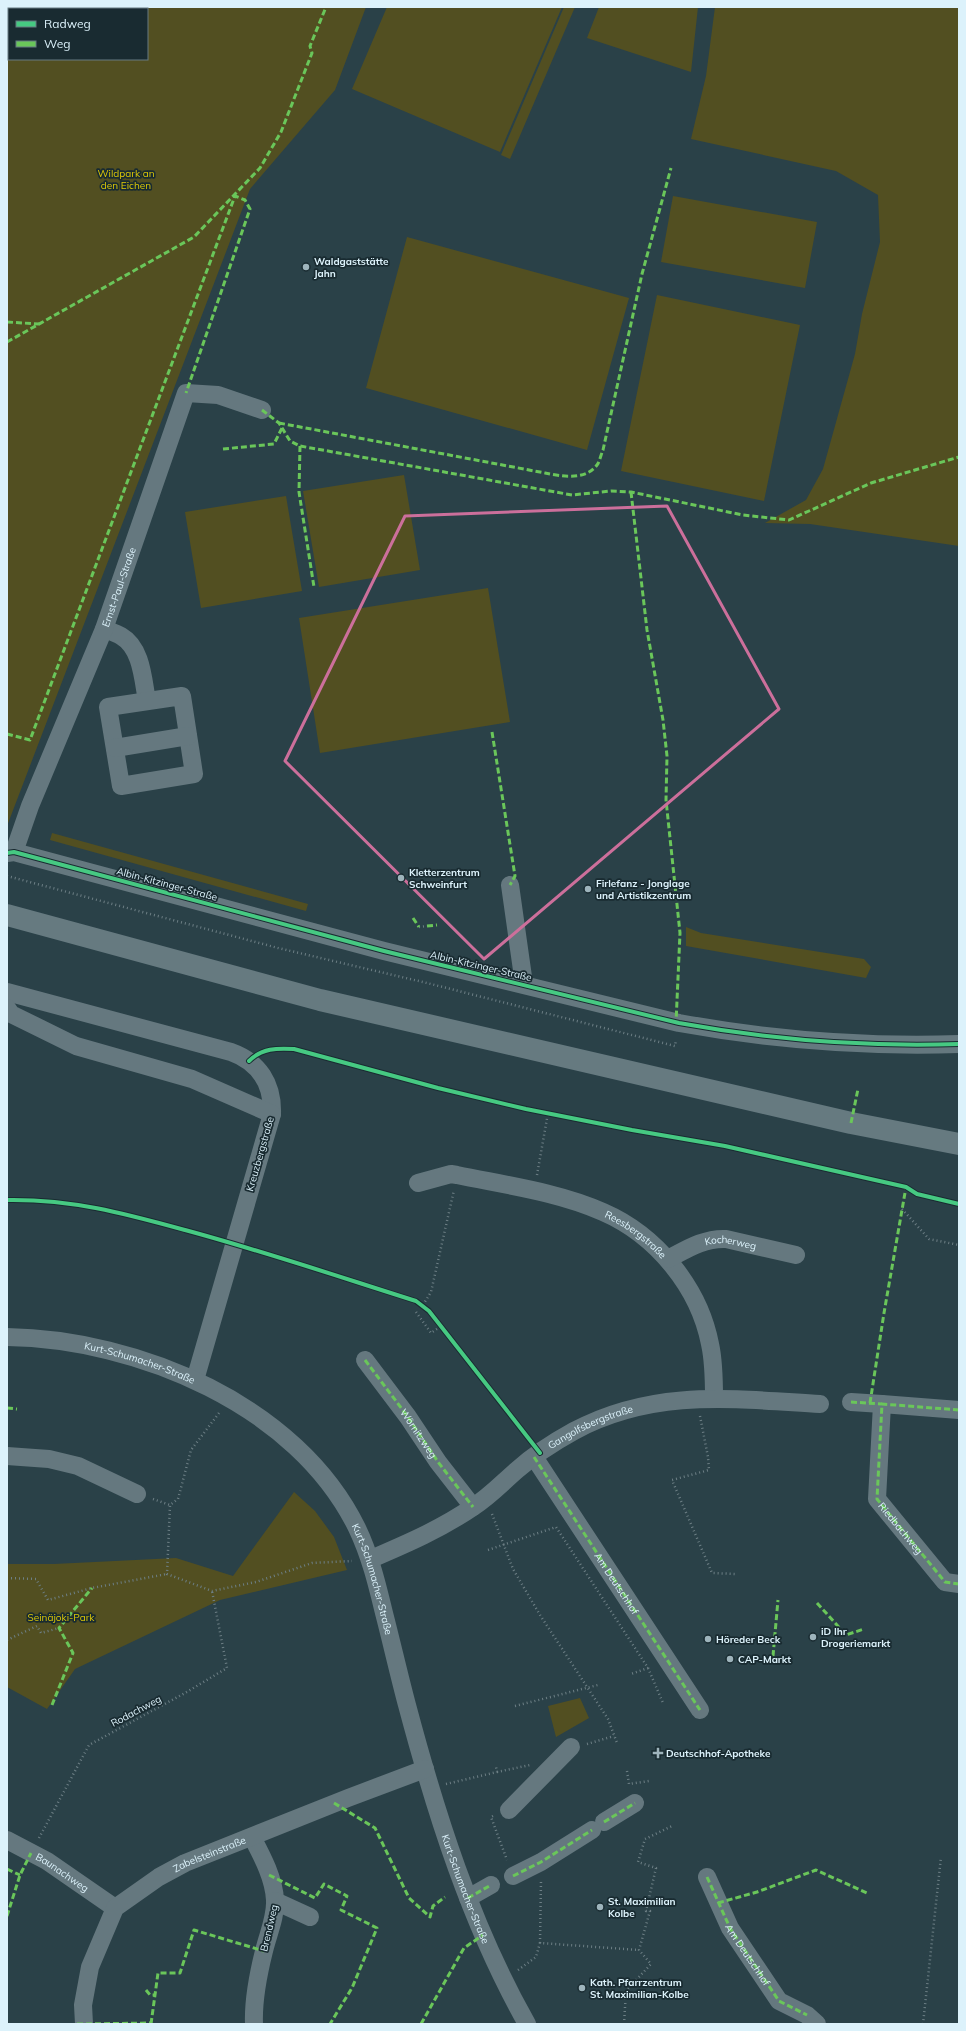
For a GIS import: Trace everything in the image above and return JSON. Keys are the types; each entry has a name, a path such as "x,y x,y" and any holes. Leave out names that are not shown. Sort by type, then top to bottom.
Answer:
{"main road":[{"path":"7,915 320,1000 851,1123 959,1144"}],"street":[{"name":"Ernst-Paul-Straße","path":"11,852 104,629 186,393 218,395 262,410"},
{"path":"104,629 121,635 135,650 147,701"},
{"path":"182,696 188,736 194,774 121,786 108,707 182,696"},
{"path":"115,748 188,736"},
{"name":"Albin-Kitzinger-Straße","path":"11,852 384,951 679,1023 718,1030 806,1041 872,1045 959,1044"},
{"path":"510,885 524,984"},
{"name":"Kreuzbergstraße","path":"7,992 241,1056 258,1068 264,1078 270,1091 272,1114 195,1380"},
{"path":"7,1008 11,1014 76,1046 192,1079 272,1114"},
{"name":"Reesbergstraße","path":"418,1183 452,1174 457,1175 563,1198 603,1212 628,1226 668,1259 682,1277 698,1308 710,1342 714,1370 706,1398"},
{"name":"Kocherweg","path":"668,1259 704,1241 716,1238 726,1239 796,1256"},
{"name":"Kurt-Schumacher-Straße","path":"7,1337 58,1342 92,1348 127,1357 195,1380 230,1398 282,1435 315,1465 338,1496 353,1520 370,1559 402,1688 425,1769 468,1898 503,1978 526,2024"},
{"name":"Wörnitzweg","path":"365,1360 408,1418 438,1462 480,1502"},
{"name":"Gangolfsbergstraße","path":"370,1559 438,1528 480,1502 534,1457 575,1430 610,1416 649,1404 706,1398 820,1404"},
{"path":"851,1402 959,1410"},
{"name":"Riedbachweg","path":"882,1404 877,1499 944,1582 959,1584"},
{"path":"7,1456 49,1460 78,1466 137,1494"},
{"name":"Am Deutschhof","path":"534,1457 700,1710"},
{"path":"509,1810 576,1743"},
{"name":"Zabelsteinstraße","path":"115,1908 159,1877 185,1863 425,1769"},
{"path":"526,1869 636,1803"},
{"name":"Brendweg","path":"252,1837 271,1881 275,1901 274,1914 264,1951 256,1991 254,2024"},
{"name":"Baunachweg","path":"7,1840 47,1861 115,1908"},
{"name":"Am Deutschhof","path":"707,1877 730,1928 778,2001 812,2019"},
{"path":"468,1898 491,1886"},
{"path":"275,1901 310,1917"},
{"path":"84,2024 83,2005 90,1967 115,1908"}],"path":[{"path":"7,876 278,948 427,983 675,1046 679,1023"},
{"path":"419,927 427,926"},
{"path":"533,1191 548,1113"},
{"path":"423,1305 431,1292 457,1175"},
{"path":"902,1209 929,1239 959,1245"},
{"path":"416,1312 431,1333 440,1326"},
{"path":"167,1574 170,1505 178,1499 191,1450 230,1398"},
{"path":"706,1398 709,1470 672,1480 712,1574 736,1574"},
{"path":"480,1502 504,1545 513,1569 608,1720 617,1743"},
{"path":"488,1550 556,1527 648,1668 663,1703"},
{"path":"7,1578 36,1579 48,1600 92,1588 167,1574 212,1591 256,1582 312,1563 370,1559"},
{"path":"7,1640 37,1626 41,1633 59,1628"},
{"path":"631,1674 648,1668"},
{"path":"515,1706 588,1689 598,1685"},
{"path":"576,1743 586,1744 614,1736"},
{"path":"452,1783 530,1764"},
{"path":"496,1767 497,1772"},
{"path":"626,1771 629,1784 649,1781"},
{"path":"503,1978 536,1957 540,1943 526,1869 508,1862 491,1817 509,1810"},
{"path":"638,1950 650,1911 646,1911 656,1868 638,1862 645,1839 672,1826"},
{"path":"923,2024 940,1857"},
{"path":"540,1943 638,1950 651,1964 626,1991 624,2024"}],"highlighted area":[{"path":"667,506 779,709 484,959 285,761 405,516"}],"green space":[{"name":"Wildpark an den Eichen","path":"7,7 366,7 335,90 250,189 7,826"},
{"path":"387,7 562,7 500,152 352,89"},
{"path":"564,7 575,7 510,159 501,155"},
{"path":"599,7 698,7 691,72 587,38"},
{"path":"715,7 959,7 959,546 810,524 765,523 806,500 823,469 855,354 862,314 880,242 878,195 836,171 691,139 706,76"},
{"path":"673,196 817,222 805,288 661,262"},
{"path":"407,237 629,298 587,450 366,388"},
{"path":"657,295 800,325 764,501 621,471"},
{"path":"404,475 420,570 319,587 303,491"},
{"path":"286,496 302,591 201,608 185,512"},
{"path":"488,588 510,722 320,753 299,618"},
{"path":"52,833 308,904 306,911 50,840"},
{"path":"686,927 701,933 864,959 871,967 866,978 686,946"},
{"name":"Seinäjoki-Park","path":"294,1492 315,1511 334,1537 347,1570 220,1600 75,1669 47,1709 7,1687 7,1564 54,1564 176,1558 233,1576"},
{"path":"580,1698 589,1718 556,1737 548,1706"}],"marked path":[{"path":"7,342 194,237 260,168 281,132 312,53 310,46 326,7"},
{"path":"279,423 558,475 579,475 592,470 597,465 603,450 642,274 671,168"},
{"path":"7,734 30,740 235,196 245,200 250,209 186,393"},
{"path":"7,322 39,324"},
{"path":"262,410 279,423 290,441 300,446 572,495 611,491 631,492 743,515 789,520 871,483 959,457"},
{"path":"223,449 274,444 282,428"},
{"path":"300,446 299,492 314,587"},
{"path":"631,492 647,630 663,720 667,756 666,800 680,933 676,1023"},
{"path":"492,732 515,876 510,885"},
{"path":"413,918 419,927"},
{"path":"427,926 437,925"},
{"path":"851,1123 858,1089"},
{"path":"870,1403 906,1187"},
{"path":"365,1360 408,1417 438,1462 473,1507"},
{"path":"851,1402 882,1404"},
{"path":"959,1410 882,1404 877,1499 945,1582 959,1584"},
{"path":"7,1408 17,1409"},
{"path":"534,1457 700,1710"},
{"path":"52,1705 73,1653 59,1628 92,1588"},
{"path":"773,1656 778,1600"},
{"path":"817,1603 846,1635 864,1629"},
{"path":"334,1803 375,1828 409,1898 430,1917 433,1906 445,1897"},
{"path":"604,1822 635,1803"},
{"path":"513,1876 541,1862 592,1830"},
{"path":"7,1916 20,1875 31,1853"},
{"path":"7,1869 20,1875"},
{"path":"718,1903 757,1892 816,1870 867,1893"},
{"path":"269,1875 315,1898 324,1884 347,1896 341,1910 377,1928 352,1988 330,2024"},
{"path":"707,1877 730,1928 779,2001 807,2015"},
{"path":"468,1898 491,1885"},
{"path":"151,2024 158,1973 180,1973 194,1930 264,1951"},
{"path":"421,2024 464,1948 483,1935"},
{"path":"146,1990 150,1995 156,1995"},
{"path":"77,2024 151,2023"}],"cycle path":[{"path":"7,853 14,852 384,951 679,1023 749,1034 819,1041 924,1045 959,1044"},
{"path":"249,1061 264,1051 294,1049 438,1088 526,1109 632,1130 725,1146 906,1187 917,1194 959,1204"},
{"path":"7,1200 54,1202 97,1208 140,1218 301,1264 416,1301 429,1311 540,1453"}],"place":[{"name":"Waldgaststätte Jahn","path":"306,267"},
{"name":"Kletterzentrum Schweinfurt","path":"401,878"},
{"name":"Firlefanz - Jonglage und Artistikzentrum","path":"588,889"},
{"name":"iD Ihr Drogeriemarkt","path":"813,1637"},
{"name":"Höreder Beck","path":"708,1639"},
{"name":"CAP-Markt","path":"730,1659"},
{"name":"Deutschhof-Apotheke","path":"658,1753"},
{"name":"St. Maximilian Kolbe","path":"600,1907"},
{"name":"Kath. Pfarrzentrum St. Maximilian-Kolbe","path":"582,1988"}]}
